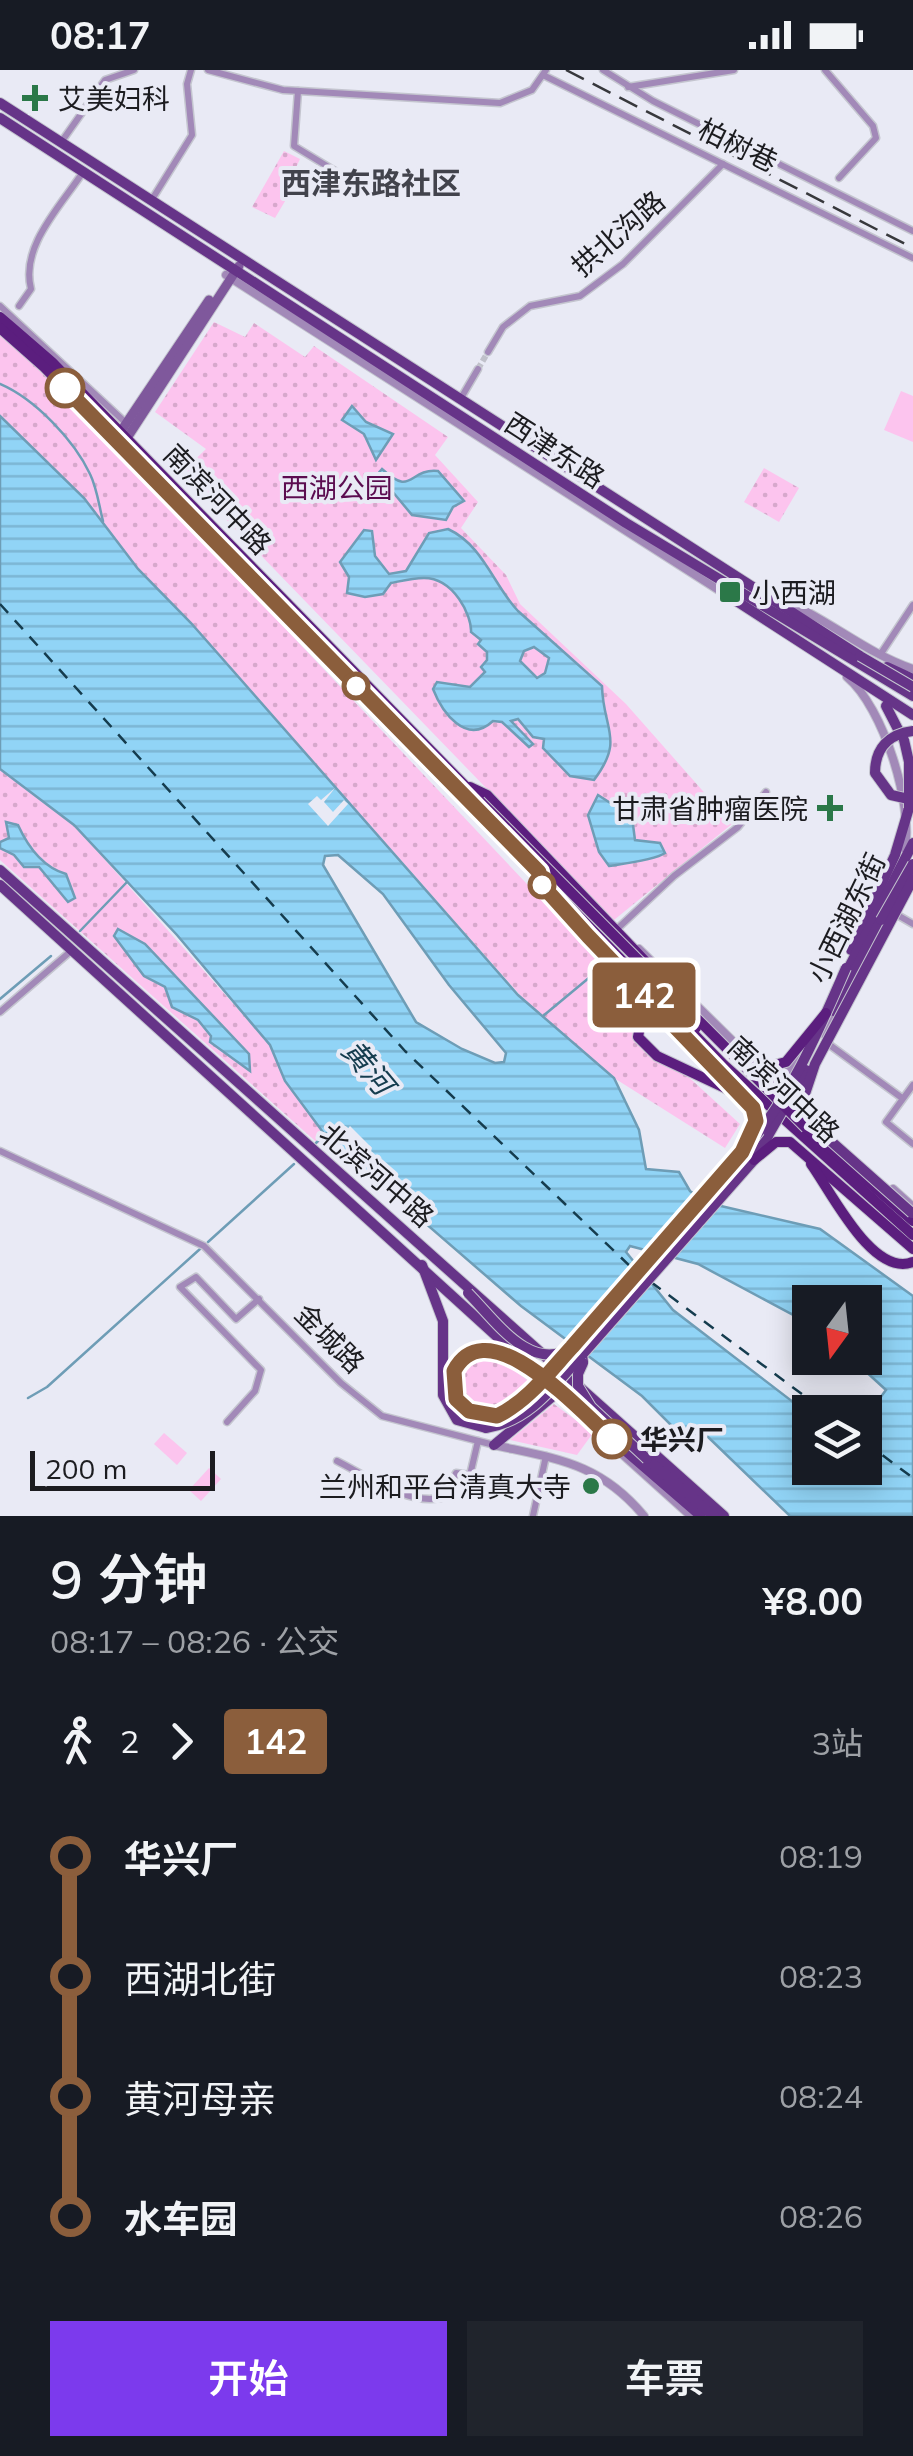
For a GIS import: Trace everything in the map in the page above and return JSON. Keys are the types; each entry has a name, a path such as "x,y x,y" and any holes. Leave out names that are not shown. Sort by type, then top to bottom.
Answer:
{"highway":[{"name":"南滨河中路","path":"0,317 750,1074 912,1216"},
{"name":"南滨河中路","path":"0,328 122,436 724,1065 913,1235"},
{"path":"464,785 486,794 734,1052 762,1068 786,1062 830,1012"},
{"path":"539,872 542,885 756,1114 742,1152"},
{"path":"740,1095 648,1050 638,1037 641,1021 662,1011 686,1020 750,1074"},
{"path":"754,1160 776,1142 798,1148 913,1249"},
{"path":"798,1148 846,1218 884,1262 898,1266 913,1262"}],"main road":[{"name":"西津东路","path":"0,102 760,592 857,659"},
{"name":"西津东路","path":"0,118 231,273 717,579 857,659"},
{"path":"122,436 241,258"},
{"path":"122,436 231,273"},
{"path":"717,579 736,600 909,714"},
{"path":"812,626 913,679"},
{"path":"857,659 913,688"},
{"path":"857,659 913,696"},
{"path":"873,689 908,735 911,800 895,855 830,1012 805,1094 810,1118 825,1138 912,1216"},
{"path":"908,735 890,738 882,746 875,773 891,795 911,800"},
{"path":"421,1264 444,1321 443,1395 458,1420 486,1422 513,1408 577,1351 754,1160 913,843"},
{"path":"384,1213 534,1354 577,1351 764,1128 913,862"},
{"name":"北滨河中路","path":"0,870 724,1516"},
{"path":"823,1042 913,878"},
{"name":"北滨河中路","path":"0,885 558,1392"},
{"path":"830,1012 856,980"},
{"path":"486,1422 456,1399 452,1386 454,1371 468,1352 482,1348 511,1356 558,1392 701,1516"},
{"path":"577,1351 578,1386 584,1396 714,1516"},
{"path":"534,1368 546,1354"},
{"path":"494,1444 558,1392"}],"street":[{"path":"61,142 104,80 134,70"},
{"path":"151,202 192,135 187,84 191,70"},
{"path":"208,70 298,91 500,103 532,90 545,72"},
{"path":"603,70 627,87 913,231"},
{"path":"627,87 734,70"},
{"path":"825,70 873,126 876,138 839,178"},
{"name":"柏树巷","path":"545,72 913,258"},
{"path":"298,91 294,146 350,180"},
{"name":"拱北沟路","path":"488,352 513,317 530,306 580,296 622,264 722,164"},
{"path":"20,306 31,288 26,270 30,254 84,172"},
{"name":"西津东路","path":"231,273 736,600"},
{"path":"0,306 122,436"},
{"path":"459,401 478,369"},
{"name":"西津东路","path":"760,592 794,604 881,660 913,670"},
{"path":"881,660 913,605"},
{"name":"小西湖东街","path":"778,1087 834,993 907,845 913,823 911,800 870,698 826,657"},
{"path":"617,928 656,891 738,826 766,792"},
{"path":"885,916 913,924"},
{"name":"小西湖东街","path":"791,1102 885,916"},
{"name":"南滨河中路","path":"617,928 912,1216"},
{"path":"0,1012 73,950"},
{"path":"823,1042 902,1098"},
{"path":"913,1084 886,1122 913,1144"},
{"name":"金城路","path":"0,1151 197,1241 341,1383 382,1416 595,1471 622,1490 644,1516"},
{"path":"227,1422 255,1391 261,1370 180,1287 196,1277 236,1319 259,1299"},
{"path":"558,1392 691,1516"},
{"path":"337,1461 390,1488 437,1500 447,1496 456,1473 470,1474 478,1441"},
{"path":"533,1516 546,1456"}],"green space":[{"path":"284,151 300,159 292,176 297,181 275,218 252,207"},
{"name":"西湖公园","path":"214,322 245,337 254,323 305,357 314,346 448,437 435,455 478,502 461,528 506,575 520,604 626,704 732,824 614,920 181,473 206,449 155,412"},
{"path":"0,333 56,386 630,993 625,1019 740,1124 725,1148 614,1078 527,1003 191,623 138,569 84,498 0,416"},
{"path":"901,391 913,396 913,442 884,430"},
{"path":"764,468 799,488 779,522 744,502"},
{"path":"0,769 74,825 270,1045 285,1081 328,1139 322,1147 0,860"},
{"path":"481,1357 499,1359 530,1382 501,1407 470,1403 462,1390 461,1377 468,1365"},
{"path":"554,1404 593,1433 577,1455 510,1440"},
{"path":"164,1433 187,1453 177,1465 154,1444"},
{"path":"209,1468 221,1479 201,1501 189,1490"}],"water":[{"path":"352,406 366,422 393,434 376,460 364,434 342,420"},
{"name":"黄河","path":"0,416 84,498 138,569 191,623 518,995 614,1078 639,1130 646,1169 679,1172 690,1191 708,1203 820,1229 913,1296 913,1516 790,1516 707,1436 677,1431 642,1396 521,1306 328,1139 285,1081 270,1045 177,935 74,825 0,769","holes":["338,855 383,894 449,985 506,1053 504,1062 495,1063 462,1049 416,1022 323,865 325,856"]},
{"path":"382,469 405,482 421,473 438,471 464,501 453,507 446,520 412,515 392,491 385,498 376,495 376,476"},
{"path":"448,529 460,536 479,555 518,611 602,686 610,744 594,780 570,776 543,748 544,739 533,737 518,719 511,721 533,744 529,747 502,722 493,721 474,730 465,728 442,707 433,689 437,682 470,687 485,672 481,667 487,660 487,652 471,632 459,599 444,584 416,578 391,583 383,594 365,597 347,593 349,577 340,562 364,530 372,531 375,556 389,574 406,571 429,533","holes":["534,647 549,658 545,673 537,678 520,661 524,651"]},
{"path":"598,795 632,817 635,840 660,843 665,853 609,866 599,852 588,815"},
{"path":"6,822 18,825 37,855 66,874 75,898 68,902 39,867 24,867 14,855 0,848 0,842 9,838"},
{"path":"118,929 145,944 249,1054 250,1071 210,1042 211,1036 198,1020 172,1007 165,987 144,976 114,936"}],"pier":[{"path":"335,788 324,802 333,812 344,800 348,804 328,826 308,804 317,796 321,800"},
{"path":"350,1126 372,1148 363,1157 345,1140 335,1145"}],"waterway":[{"path":"0,384 40,410 74,448 92,479 103,521"},
{"path":"80,931 127,882"},
{"path":"0,999 51,956"},
{"path":"543,1016 596,972"},
{"path":"316,1143 326,1133"},
{"path":"208,1242 294,1164"},
{"path":"28,1398 47,1387 200,1249"}],"ferry route":[{"path":"0,604 405,1051 633,1269"},
{"path":"651,1282 803,1395"},
{"path":"882,1455 913,1478"}],"tunnel":[{"path":"478,369 488,352"}],"railway":[{"path":"566,70 913,248"}],"bus line":[{"name":"142","path":"65,388 539,872 542,885 588,936 753,1108 756,1121 742,1152 572,1347 549,1372 526,1398 497,1416 469,1411 456,1399 452,1386 454,1371 468,1352 495,1349 535,1374 558,1392 612,1439"}],"place":[{"name":"艾美妇科","path":"35,98"},
{"name":"小西湖","path":"730,592"},
{"name":"甘肃省肿瘤医院","path":"830,808"},
{"name":"华兴厂","path":"612,1439"},
{"name":"兰州和平台清真大寺","path":"591,1486"}],"district":[{"name":"西津东路社区","path":"371,183"}]}
